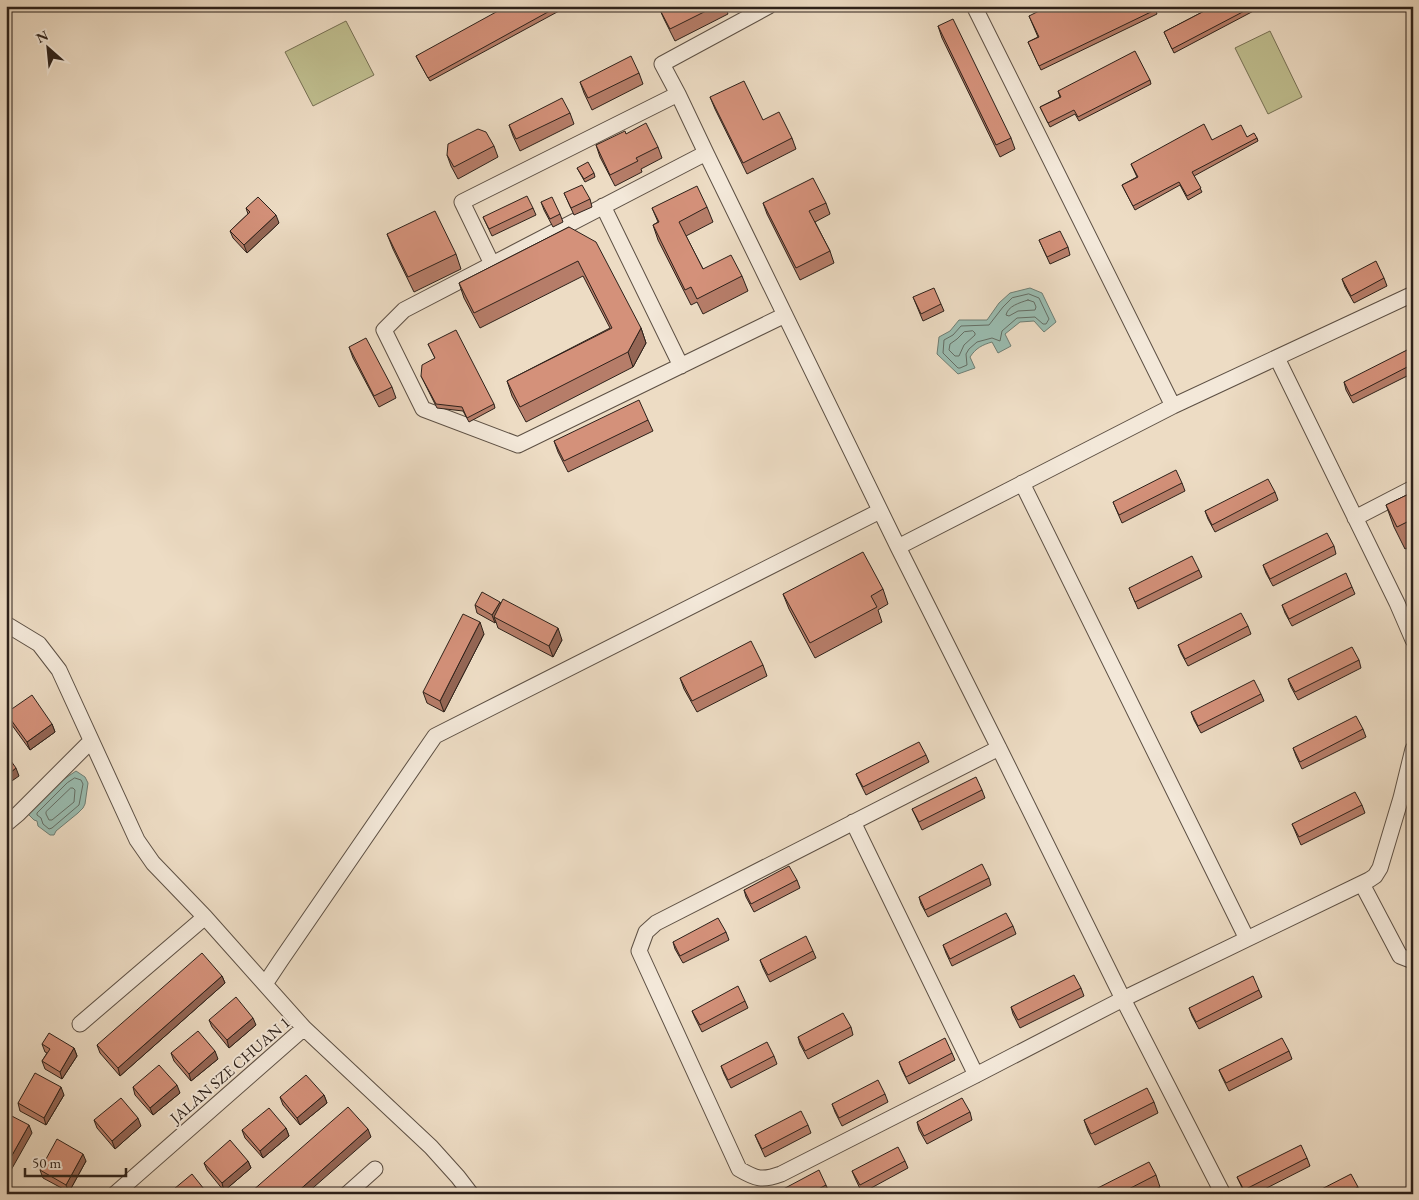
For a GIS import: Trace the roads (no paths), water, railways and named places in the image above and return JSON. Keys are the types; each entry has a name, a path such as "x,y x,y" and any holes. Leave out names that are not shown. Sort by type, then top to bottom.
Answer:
{"street":[{"path":"769,6 662,64 880,511 1123,999 1223,1194"},
{"path":"974,6 1173,406"},
{"path":"492,264 462,202 678,94"},
{"path":"706,153 404,310 384,330 422,409 518,445 785,315"},
{"path":"603,206 681,366"},
{"path":"898,547 1173,406 1413,294"},
{"path":"1277,358 1355,518 1406,607 1413,640"},
{"path":"1022,483 1248,939"},
{"path":"1355,518 1413,488"},
{"path":"265,984 434,736 880,511"},
{"path":"6,624 40,644 59,670 137,840 153,863 205,917 304,1028"},
{"path":"6,824 91,741"},
{"path":"999,748 656,923 646,932 639,951 739,1169 751,1176 767,1179 781,1174 1123,999 1375,876 1380,868 1401,798 1412,751"},
{"path":"853,822 976,1075"},
{"path":"1362,884 1400,956 1413,961"},
{"path":"80,1024 205,917"},
{"name":"JALAN SZE CHUAN 1","path":"115,1194 304,1028 430,1147 471,1194"},
{"path":"347,1194 375,1169"}],"water":[{"path":"1030,288 1042,293 1056,322 1044,332 1034,321 1020,322 1005,334 1011,346 998,353 992,342 982,346 970,357 975,368 958,374 937,354 939,337 950,331 959,320 987,320 999,303 1010,293"},
{"path":"76,771 85,777 88,783 85,804 54,835 50,835 38,826 37,821 28,814 64,779"}]}
